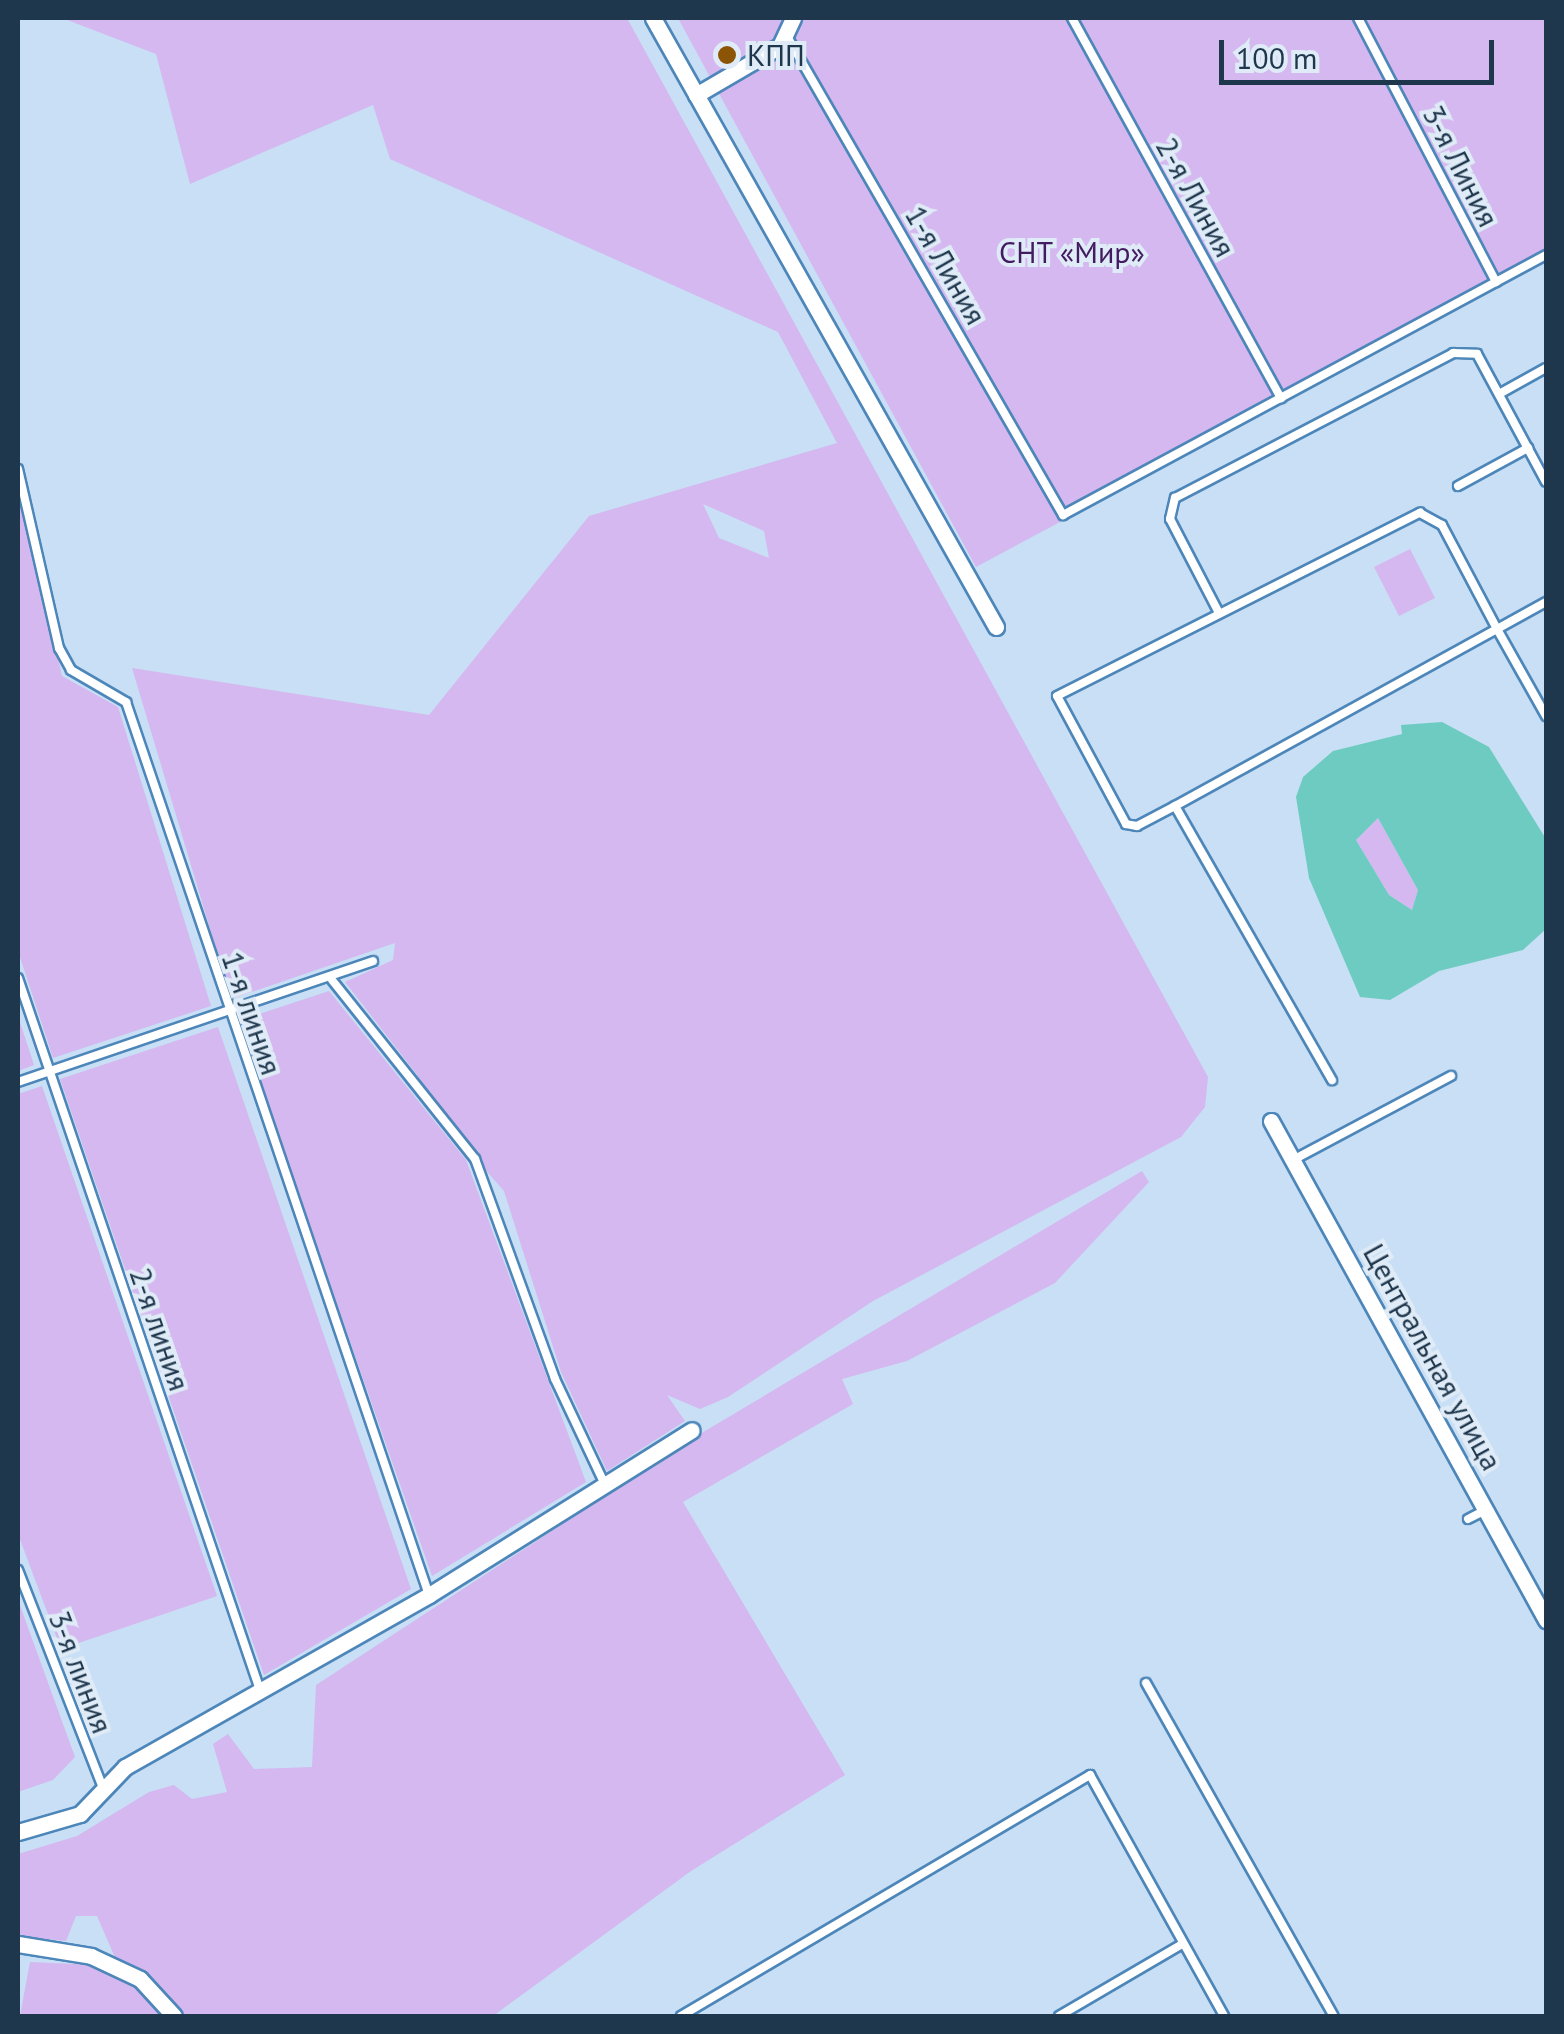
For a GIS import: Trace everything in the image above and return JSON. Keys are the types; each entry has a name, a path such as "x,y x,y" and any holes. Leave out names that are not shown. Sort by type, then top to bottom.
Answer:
{"street":[{"path":"654,18 996,627"},
{"path":"696,95 788,38 793,18"},
{"name":"Центральная улица","path":"1272,1121 1546,1620"},
{"path":"18,1832 80,1814 138,1759 261,1694 429,1595 692,1430"},
{"path":"18,1944 90,1956 140,1979 174,2016"}],"lane":[{"name":"2-я Линия","path":"1072,18 1280,398"},
{"name":"3-я Линия","path":"1358,18 1496,282"},
{"name":"1-я Линия","path":"788,38 1063,514 1280,398"},
{"path":"1280,398 1546,255"},
{"path":"1218,613 1170,519 1175,498 1466,348 1499,394 1546,482"},
{"path":"1499,394 1546,368"},
{"path":"1458,486 1528,448"},
{"name":"1-я линия","path":"18,469 59,648 71,670 126,702 228,1012 429,1595"},
{"path":"1546,602 1498,630 1175,806 1126,824 1057,696 1420,514 1442,524 1498,630 1546,716"},
{"path":"1175,806 1332,1080"},
{"path":"18,1082 332,980 373,961"},
{"name":"2-я линия","path":"18,978 261,1694"},
{"path":"332,980 476,1159 555,1379 605,1484"},
{"path":"1292,1160 1451,1076"},
{"path":"1468,1519 1486,1510"},
{"name":"3-я линия","path":"18,1570 104,1791"},
{"path":"1146,1683 1334,2016"},
{"path":"681,2016 1090,1776 1224,2016"},
{"path":"1059,2016 1182,1944"}],"green space":[{"path":"62,18 627,18 1208,1077 1205,1107 1181,1137 873,1301 728,1397 700,1409 667,1395 685,1421 607,1471 561,1372 504,1191 416,1091 418,1076 345,982 393,960 395,943 231,999 132,668 429,715 589,516 837,443 778,332 390,159 373,105 190,184 156,54","holes":["703,504 764,531 769,558 719,538"]},
{"name":"СНТ «Мир»","path":"678,18 1546,18 1546,262 976,567"},
{"path":"18,483 62,676 118,707 211,1006 53,1058 18,951"},
{"path":"1410,549 1435,598 1399,616 1374,567"},
{"path":"1378,818 1418,890 1412,910 1389,895 1356,840"},
{"path":"329,991 466,1160 586,1482 432,1576 238,1021"},
{"path":"18,1016 34,1065 18,1071"},
{"path":"218,1027 411,1589 264,1675 60,1079"},
{"path":"42,1086 217,1596 61,1649 18,1534 18,1094"},
{"path":"1142,1171 1149,1182 1055,1283 907,1361 842,1379 853,1404 683,1502 845,1775 691,1871 493,2016 180,2016 117,1962 97,1916 76,1916 66,1941 18,1936 18,1854 77,1836 149,1792 174,1785 192,1799 227,1792 213,1744 228,1734 254,1769 312,1767 316,1685 705,1431"},
{"path":"18,1600 75,1757 53,1780 18,1792"},
{"path":"30,1962 97,1965 143,1989 168,2016 20,2016"}],"shaded area":[{"path":"1442,722 1489,747 1546,839 1546,929 1523,950 1439,971 1390,1000 1360,997 1309,878 1296,797 1303,777 1333,751 1402,734 1401,725","holes":["1378,818 1418,890 1412,910 1389,895 1356,840"]}],"place":[{"name":"КПП","path":"727,55"}]}
